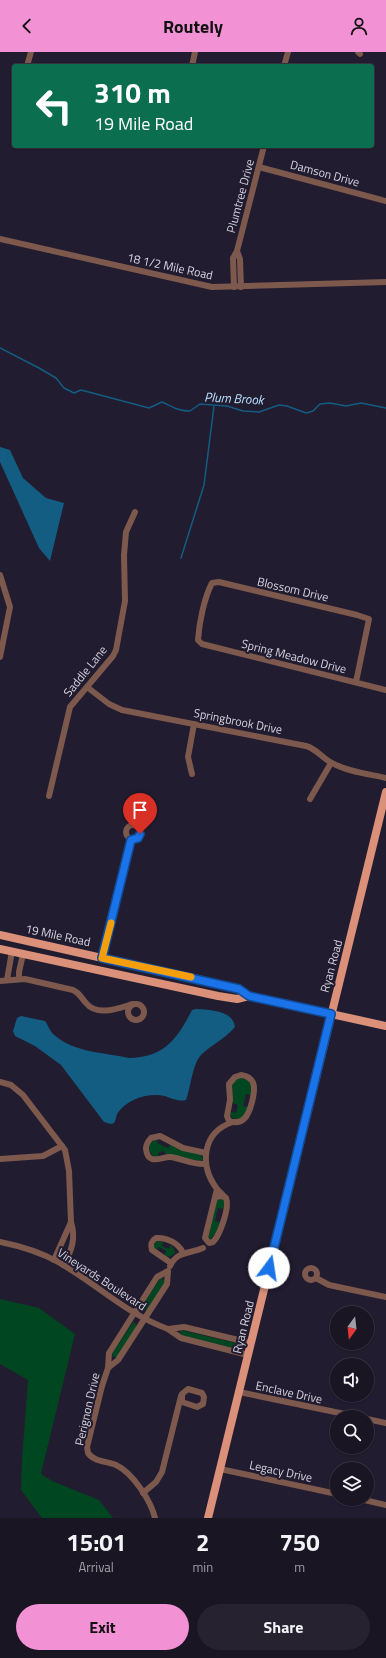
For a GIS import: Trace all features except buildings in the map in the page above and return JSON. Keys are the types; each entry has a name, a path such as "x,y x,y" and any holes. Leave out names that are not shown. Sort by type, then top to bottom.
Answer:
{"main road":[{"name":"Ryan Road","path":"208,1518 386,792"},
{"name":"19 Mile Road","path":"0,935 224,985 239,989 249,996 386,1026"},
{"path":"10,951 9,942 16,939"},
{"name":"19 Mile Road","path":"0,949 218,996 237,999 249,996"},
{"path":"118,974 125,971 127,967 126,963"},
{"path":"218,996 224,992 224,985"}],"street":[{"path":"28,64 31,52"},
{"path":"192,64 195,52"},
{"path":"285,64 288,52"},
{"name":"Plumtree Drive","path":"234,287 233,258 237,251 264,148"},
{"name":"Damson Drive","path":"259,167 386,201"},
{"name":"18 1/2 Mile Road","path":"0,238 200,285 241,287 386,282"},
{"name":"Plumtree Drive","path":"237,251 240,259 241,287"},
{"name":"Saddle Lane","path":"49,796 67,714 70,707 113,656 116,650 125,601 124,555 126,532 135,512"},
{"path":"0,575 10,607 0,657"},
{"name":"Blossom Drive","path":"198,640 198,632 212,583 219,582 357,615 369,619 356,682"},
{"name":"Spring Meadow Drive","path":"198,640 202,644 386,690"},
{"name":"Springbrook Drive","path":"87,687 109,704 122,710 306,746 312,748 331,763 346,769 386,778"},
{"path":"192,774 188,758 194,724"},
{"path":"310,799 331,763"},
{"path":"102,958 131,840"},
{"path":"7,980 10,951"},
{"path":"19,979 23,954"},
{"path":"0,981 19,979 73,990 80,994 85,1003 94,1010 98,1011 134,1004 139,1004 143,1008 144,1014 141,1018 133,1020 129,1017 127,1012 120,1007"},
{"path":"127,1012 129,1007 134,1004"},
{"path":"183,1253 180,1247 173,1242 161,1238 154,1239 151,1244 152,1250 171,1263 177,1256 183,1253 202,1248 213,1242 220,1233 227,1204 226,1198 217,1189 209,1176 205,1164 206,1153 212,1138 224,1126 246,1118 250,1112 255,1088 254,1082 248,1077 238,1076 230,1082 228,1088 230,1100 224,1126"},
{"path":"0,1082 11,1085 23,1095 62,1146 66,1156 69,1171 74,1232 73,1242 64,1265"},
{"path":"227,1116 229,1121 234,1122"},
{"path":"205,1164 171,1157 154,1160 148,1154 146,1147 148,1140 154,1136 158,1136 164,1137 183,1148 206,1153"},
{"path":"0,1159 43,1156 62,1146"},
{"path":"202,1248 217,1189"},
{"path":"215,1197 220,1195 226,1198"},
{"path":"54,1260 72,1222"},
{"path":"205,1238 208,1243 213,1242"},
{"name":"Vineyards Boulevard","path":"0,1242 26,1248 64,1265 134,1314 168,1328 181,1338 248,1355"},
{"name":"Perignon Drive","path":"108,1368 118,1360 167,1284 168,1271 171,1263"},
{"name":"Perignon Drive","path":"156,1518 144,1493 123,1469 94,1459 87,1451 102,1386 108,1368 109,1353 157,1277 168,1271"},
{"path":"316,1278 329,1285 386,1297"},
{"name":"Vineyards Boulevard","path":"168,1328 184,1327 251,1343"},
{"path":"144,1493 156,1482 162,1472 181,1396 183,1392 188,1389 199,1391 203,1395 204,1402 201,1406 197,1407 188,1405 182,1402 181,1396"},
{"name":"Enclave Drive","path":"239,1392 330,1411"},
{"path":"178,1408 183,1405 188,1405"},
{"path":"374,1420 386,1423"},
{"name":"Legacy Drive","path":"220,1469 330,1493"},
{"path":"374,1502 386,1505"}],"green space":[{"path":"240,1078 248,1080 252,1086 251,1095 246,1094 243,1106 249,1107 242,1118 234,1119 230,1115 231,1112 236,1113 238,1105 233,1103 232,1085 236,1079"},
{"path":"158,1138 157,1143 168,1148 171,1144 181,1150 201,1155 203,1159 200,1161 173,1155 166,1155 164,1151 158,1153 159,1157 153,1156 149,1150 150,1143"},
{"path":"222,1199 225,1202 223,1209 218,1208 215,1221 220,1222 217,1231 210,1240 208,1238 217,1200"},
{"path":"157,1241 163,1242 162,1246 169,1249 171,1245 175,1253 167,1257 164,1256 166,1251 159,1247 156,1251 154,1249 154,1245"},
{"path":"162,1278 165,1282 147,1310 143,1310 142,1306"},
{"path":"0,1299 39,1308 75,1334 41,1474 52,1481 99,1500 113,1518 42,1518 21,1490 28,1380 0,1364"},
{"path":"133,1322 136,1324 136,1327 117,1357 113,1357 112,1354"},
{"path":"180,1330 240,1344 241,1347 238,1349 181,1335"}],"water":[{"path":"0,447 10,450 23,478 46,498 64,503 50,561 39,548 0,462"},
{"path":"196,1009 225,1014 230,1017 235,1027 227,1035 205,1051 198,1059 186,1100 178,1100 159,1095 138,1098 126,1104 117,1114 114,1123 111,1124 104,1122 61,1065 35,1046 15,1036 13,1031 17,1018 21,1016 45,1021 53,1034 70,1045 89,1051 129,1058 141,1057 161,1050 175,1038 192,1010"}],"waterway":[{"name":"Plum Brook","path":"0,348 56,378 64,388 74,393 81,390 149,408 162,402 186,411 190,411 200,404 227,406 243,411 259,412 279,405 287,406 306,413 313,411 320,404 330,403 346,406 361,403 386,408"},
{"path":"181,558 204,485 214,406"}],"slow traffic":[{"path":"111,923 102,958 191,977"}],"route":[{"path":"140,834 138,838 131,840 102,958 239,989 249,996 331,1014 269,1268"}]}
